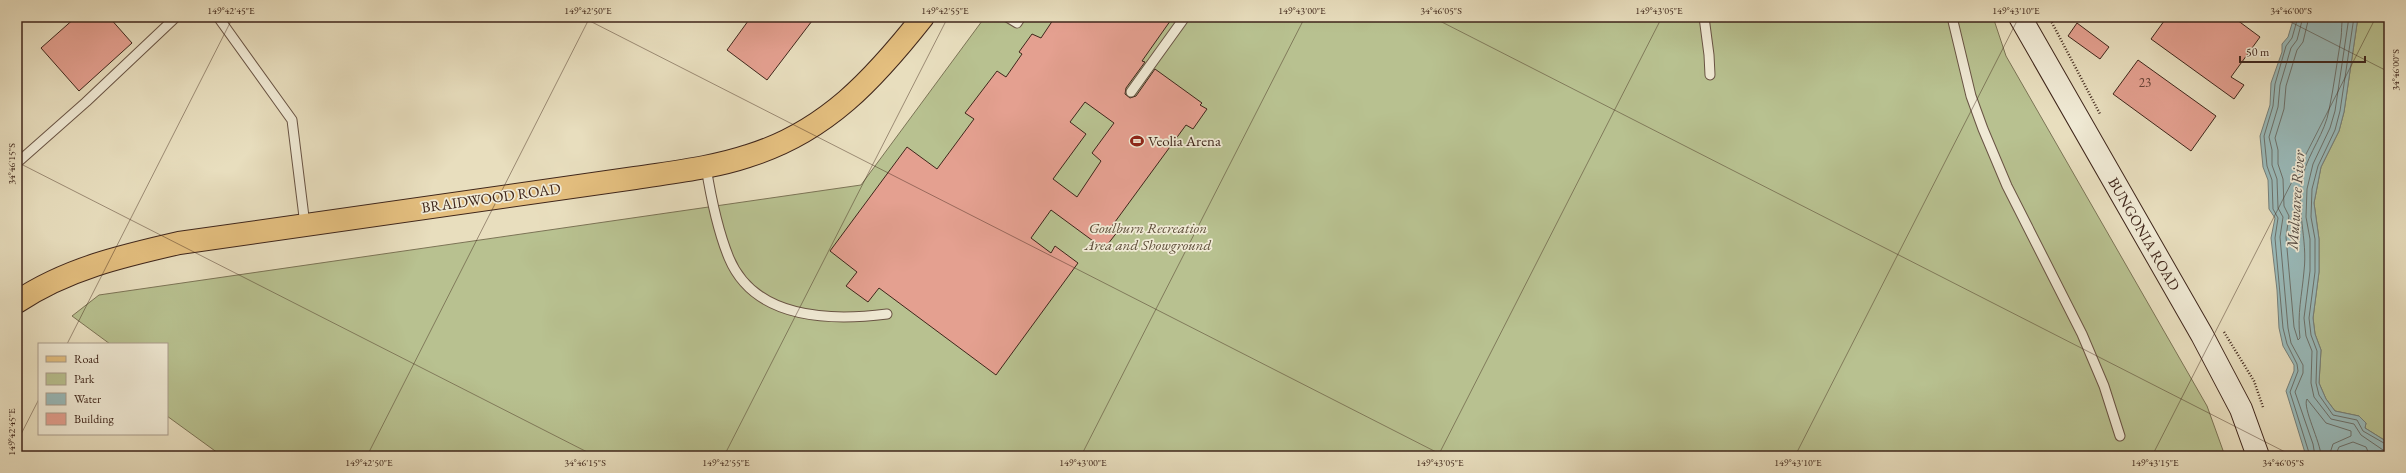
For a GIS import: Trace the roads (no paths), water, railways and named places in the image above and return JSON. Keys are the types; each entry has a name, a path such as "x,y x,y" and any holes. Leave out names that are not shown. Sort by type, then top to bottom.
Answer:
{"main road":[{"name":"BRAIDWOOD ROAD","path":"17,302 32,292 74,272 121,256 179,243 706,166 748,156 777,145 820,122 855,95 893,56 922,17"}],"street":[{"name":"BUNGONIA ROAD","path":"2020,17 2202,335 2241,410 2258,456"}],"lane":[{"path":"17,163 103,87 176,17"},
{"path":"218,17 292,120 305,225"},
{"path":"1007,17 1017,23 1021,17"},
{"path":"1131,92 1185,17"},
{"path":"1704,17 1710,75"},
{"path":"1952,17 1971,96 1983,129 2007,186 2082,334 2104,386 2120,436"},
{"path":"706,166 715,215 730,260 741,278 757,294 777,306 798,313 828,317 887,314"}],"water":[{"name":"Mulwaree River","path":"2294,17 2358,17 2344,112 2339,131 2321,167 2314,203 2319,239 2319,272 2313,318 2315,334 2321,350 2319,383 2326,399 2335,411 2359,416 2366,423 2365,428 2389,443 2389,456 2364,456 2353,451 2340,456 2306,456 2286,391 2294,371 2294,365 2283,346 2279,328 2277,290 2271,238 2275,218 2269,209 2268,180 2263,167 2260,136 2270,105 2271,83 2282,52 2282,44 2288,37"}],"place":[{"name":"Veolia Arena","path":"1137,141"}],"park label":[{"name":"Goulburn Recreation Area and Showground","path":"1148,236"}]}
